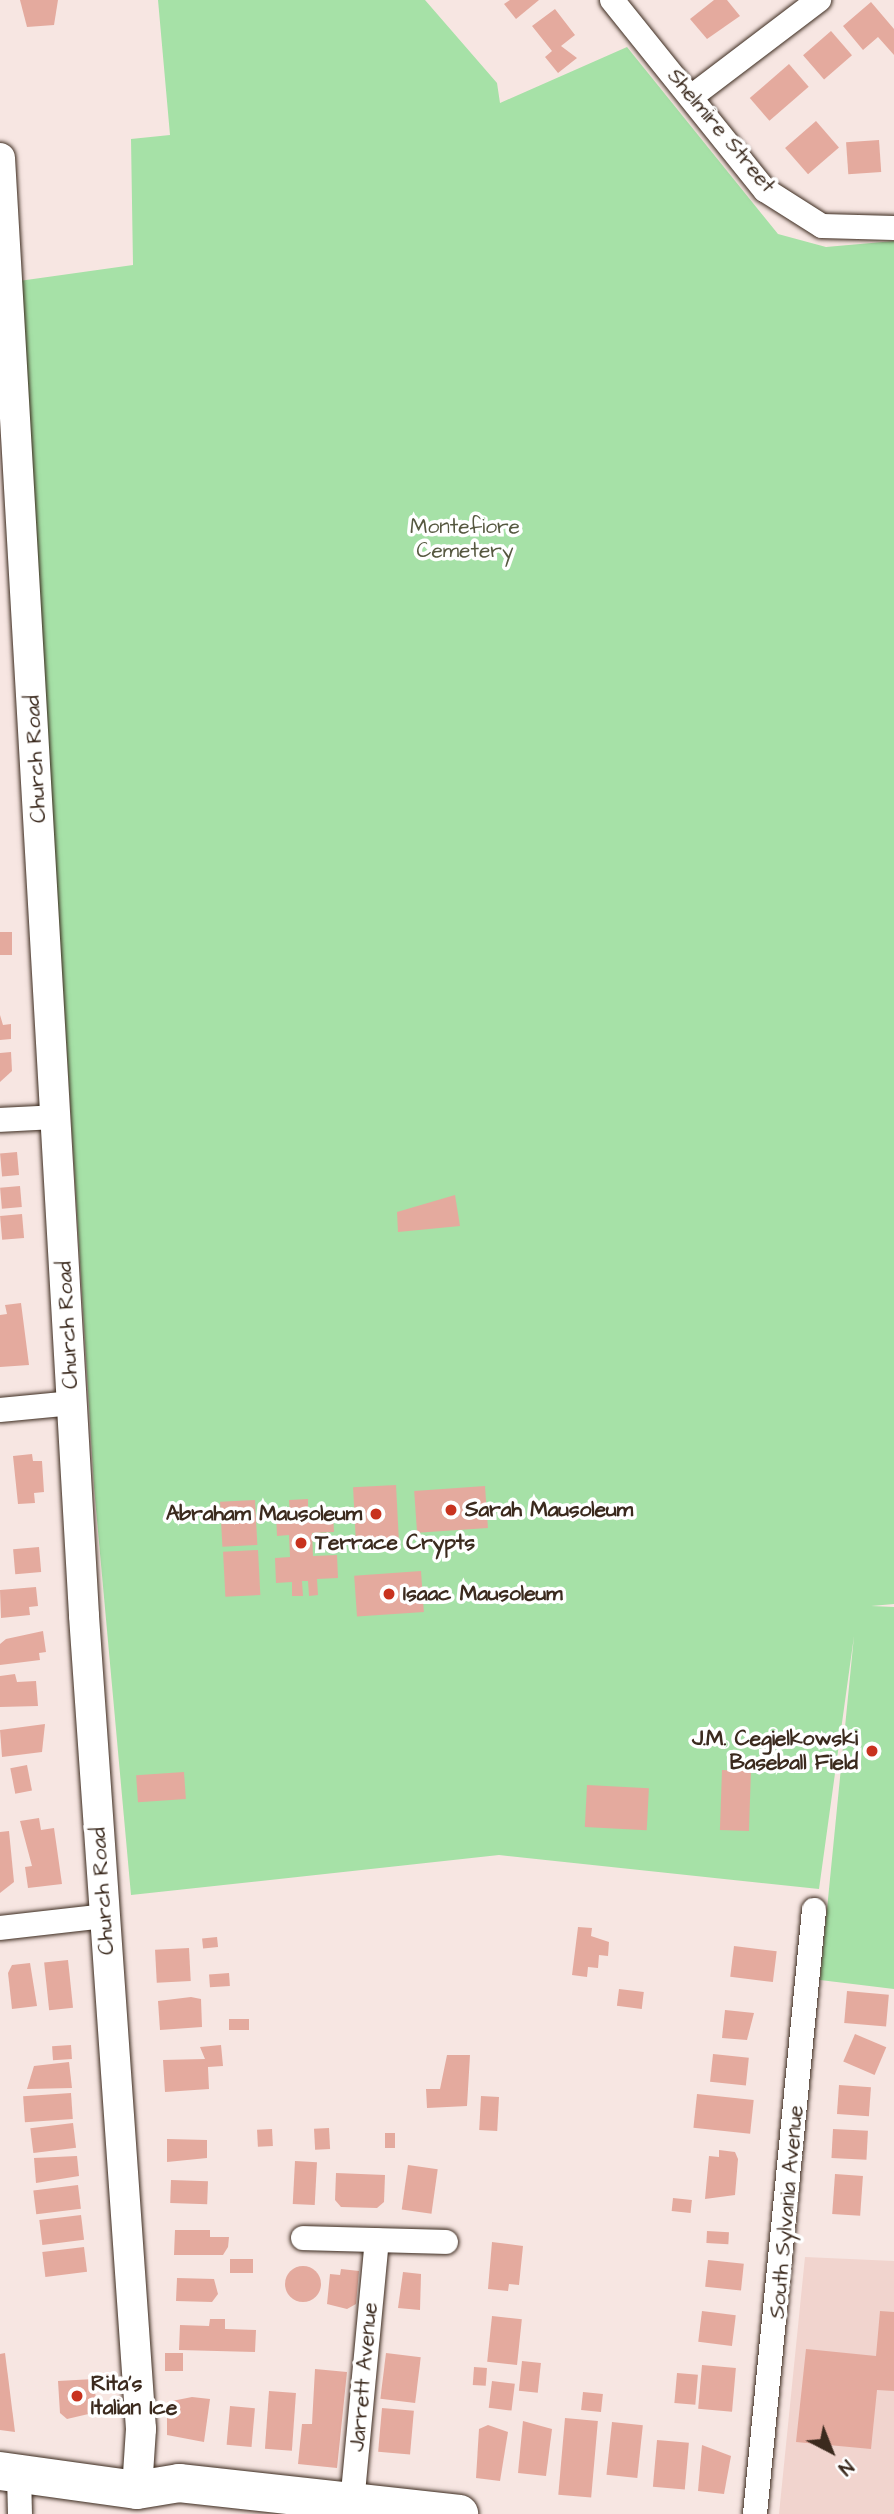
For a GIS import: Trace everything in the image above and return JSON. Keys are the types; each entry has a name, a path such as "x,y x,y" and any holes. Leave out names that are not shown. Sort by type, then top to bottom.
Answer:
{"main road":[{"path":"10,2473 137,2490 171,2505 262,2514"},
{"path":"137,2490 179,2483 352,2509 458,2514"}],"street":[{"name":"Shelmire Street","path":"612,0 765,190 822,226 894,228"},
{"path":"691,97 819,0"},
{"name":"Church Road","path":"0,158 72,1402 141,2429 137,2490"},
{"path":"0,1120 57,1117"},
{"path":"0,1410 72,1402"},
{"name":"South Sylvania Avenue","path":"755,2514 814,1910"},
{"path":"0,1928 105,1916"},
{"path":"303,2238 446,2242"},
{"name":"Jarrett Avenue","path":"352,2509 377,2240"},
{"path":"10,2473 20,2514"}],"shaded area":[{"path":"805,2257 894,2261 894,2514 779,2514"}],"green space":[{"name":"Montefiore Cemetery","path":"158,0 425,0 497,83 500,103 627,47 778,234 826,247 894,241 894,1604 871,1606 894,1607 894,1989 820,1980 854,1636 819,1889 499,1855 131,1895 94,1487 19,281 133,265 131,139 170,135"}],"building":[{"path":"20,0 58,0 54,25 27,27"},
{"path":"510,0 539,0 516,19 504,4"},
{"path":"714,0 727,0 740,16 707,39 690,19"},
{"path":"871,2 894,29 894,55 878,37 863,50 843,26"},
{"path":"555,9 575,35 561,46 577,58 558,73 545,57 552,51 532,26"},
{"path":"831,31 852,55 824,79 803,55"},
{"path":"789,64 809,87 769,121 750,98"},
{"path":"816,121 839,147 808,174 785,148"},
{"path":"879,140 881,172 848,174 846,142"},
{"path":"0,932 12,932 12,955 0,955"},
{"path":"0,1015 3,1025 11,1024 11,1039 0,1040"},
{"path":"11,1052 12,1071 0,1082 0,1053"},
{"path":"17,1152 19,1175 2,1176 0,1153"},
{"path":"20,1186 22,1207 2,1209 0,1188"},
{"path":"455,1195 460,1226 398,1232 397,1212"},
{"path":"22,1214 24,1238 2,1240 0,1216"},
{"path":"21,1303 29,1365 0,1367 0,1315 7,1314 5,1305"},
{"path":"32,1454 33,1461 42,1461 44,1492 34,1493 35,1503 18,1504 13,1456"},
{"name":"Abraham Mausoleum","path":"396,1485 399,1541 356,1543 353,1487"},
{"name":"Sarah Mausoleum","path":"485,1486 488,1528 417,1533 414,1491"},
{"name":"Terrace Crypts","path":"308,1499 308,1513 333,1512 334,1532 312,1533 313,1556 337,1555 338,1578 317,1579 318,1595 309,1596 308,1581 302,1581 303,1596 292,1596 292,1582 276,1583 275,1558 290,1557 289,1535 277,1536 276,1514 290,1514 289,1500"},
{"name":"Terrace Crypts","path":"255,1500 257,1545 222,1547 220,1502"},
{"path":"39,1547 41,1572 15,1574 13,1549"},
{"name":"Terrace Crypts","path":"258,1550 260,1595 225,1597 223,1552"},
{"name":"Isaac Mausoleum","path":"421,1571 424,1612 357,1617 354,1576"},
{"path":"36,1587 38,1606 29,1607 30,1615 1,1618 0,1590"},
{"path":"43,1631 46,1652 39,1653 40,1660 0,1665 0,1644 6,1639"},
{"path":"15,1674 17,1682 36,1681 38,1706 0,1707 0,1676"},
{"path":"45,1724 42,1752 2,1757 0,1730"},
{"path":"27,1765 32,1791 15,1794 10,1768"},
{"path":"722,1770 751,1771 749,1831 720,1830"},
{"path":"184,1772 186,1799 138,1802 136,1775"},
{"path":"587,1785 649,1788 647,1830 585,1827"},
{"path":"39,1818 41,1830 54,1828 62,1884 28,1888 25,1867 32,1866 20,1821"},
{"path":"9,1831 14,1882 0,1893 0,1832"},
{"path":"578,1927 592,1928 591,1936 609,1942 608,1956 599,1955 598,1968 588,1967 587,1977 572,1975"},
{"path":"217,1937 218,1947 203,1949 202,1939"},
{"path":"734,1946 777,1951 773,1982 730,1977"},
{"path":"189,1948 191,1981 157,1983 155,1950"},
{"path":"68,1960 73,2008 49,2010 44,1963"},
{"path":"30,1963 37,2006 12,2009 8,1973 12,1965"},
{"path":"229,1973 230,1986 210,1987 209,1974"},
{"path":"619,1989 644,1992 642,2009 617,2006"},
{"path":"847,1991 889,1995 886,2027 844,2023"},
{"path":"191,1997 201,1999 202,2027 160,2030 158,2001"},
{"path":"725,2010 754,2013 747,2040 722,2038"},
{"path":"229,2019 249,2019 249,2030 229,2030"},
{"path":"855,2034 886,2047 875,2075 843,2062"},
{"path":"71,2045 72,2059 53,2060 52,2046"},
{"path":"221,2045 223,2066 208,2067 209,2089 165,2092 163,2060 205,2059 200,2047"},
{"path":"713,2054 749,2058 746,2086 710,2082"},
{"path":"447,2055 470,2055 467,2106 427,2108 426,2089 440,2089"},
{"path":"69,2062 72,2088 27,2089 34,2066"},
{"path":"839,2085 871,2087 869,2116 837,2114"},
{"path":"71,2093 73,2119 25,2122 23,2096"},
{"path":"697,2094 754,2100 750,2134 693,2128"},
{"path":"481,2096 499,2097 497,2131 479,2130"},
{"path":"73,2123 76,2148 33,2153 30,2128"},
{"path":"329,2128 330,2149 315,2150 314,2129"},
{"path":"272,2129 273,2146 258,2147 257,2130"},
{"path":"833,2129 868,2131 866,2160 831,2158"},
{"path":"385,2133 395,2133 395,2148 385,2148"},
{"path":"167,2139 207,2140 207,2158 167,2162"},
{"path":"719,2150 735,2152 738,2159 735,2195 705,2199 709,2156 719,2157"},
{"path":"77,2156 79,2176 36,2183 34,2158"},
{"path":"295,2161 317,2162 315,2205 293,2204"},
{"path":"408,2165 438,2169 431,2214 402,2210"},
{"path":"336,2173 385,2175 384,2202 377,2208 341,2207 335,2200"},
{"path":"835,2174 863,2176 860,2216 832,2214"},
{"path":"171,2180 208,2181 207,2204 170,2203"},
{"path":"78,2185 81,2209 36,2214 33,2190"},
{"path":"673,2198 692,2200 691,2213 672,2211"},
{"path":"81,2215 84,2240 42,2245 39,2220"},
{"path":"175,2230 210,2230 210,2237 229,2237 228,2247 223,2255 174,2255"},
{"path":"707,2231 729,2232 728,2244 706,2243"},
{"path":"492,2242 523,2246 519,2285 509,2284 508,2291 488,2289"},
{"path":"84,2247 87,2272 45,2277 42,2252"},
{"path":"230,2259 253,2259 253,2273 230,2273"},
{"path":"708,2260 744,2264 741,2291 705,2287"},
{"path":"303,2266 316,2271 321,2284 316,2297 303,2302 290,2297 285,2284 290,2271"},
{"path":"341,2269 359,2271 356,2304 347,2309 327,2304 330,2274 340,2275"},
{"path":"403,2272 421,2274 420,2310 398,2308"},
{"path":"177,2278 214,2279 218,2294 212,2302 176,2301"},
{"path":"702,2311 736,2315 732,2346 698,2342"},
{"path":"880,2311 894,2312 894,2391 877,2390 871,2449 796,2442 806,2349 876,2356"},
{"path":"492,2316 522,2319 517,2365 487,2362"},
{"path":"210,2319 225,2319 225,2329 256,2330 255,2352 179,2350 180,2325 209,2326"},
{"path":"5,2353 15,2432 0,2430 0,2354"},
{"path":"165,2353 183,2353 183,2371 165,2371"},
{"path":"386,2353 421,2357 415,2403 380,2399"},
{"path":"522,2361 541,2363 538,2393 519,2391"},
{"path":"702,2365 736,2368 732,2412 698,2409"},
{"path":"474,2367 487,2368 486,2386 473,2385"},
{"path":"315,2369 347,2372 337,2468 298,2464 302,2424 312,2424"},
{"path":"677,2373 698,2375 695,2405 674,2403"},
{"name":"Rita's Italian Ice","path":"94,2379 97,2412 67,2419 60,2413 58,2381"},
{"path":"492,2381 515,2384 512,2411 489,2408"},
{"path":"269,2391 296,2393 292,2451 265,2449"},
{"path":"583,2392 603,2394 601,2412 581,2410"},
{"path":"192,2397 210,2399 204,2442 167,2435 167,2402"},
{"path":"230,2406 255,2408 252,2447 227,2445"},
{"path":"382,2408 414,2411 410,2455 378,2452"},
{"path":"565,2418 598,2421 591,2498 558,2495"},
{"path":"523,2421 552,2429 546,2476 518,2473"},
{"path":"612,2422 643,2425 637,2478 606,2475"},
{"path":"488,2425 508,2432 500,2481 476,2478 479,2429"},
{"path":"657,2440 689,2443 685,2490 653,2487"},
{"path":"702,2445 731,2456 724,2494 698,2491"}],"place":[{"name":"Sarah Mausoleum","path":"451,1510"},
{"name":"Abraham Mausoleum","path":"376,1514"},
{"name":"Terrace Crypts","path":"301,1543"},
{"name":"Isaac Mausoleum","path":"389,1594"},
{"name":"J.M. Cegielkowski Baseball Field","path":"872,1751"},
{"name":"Rita's Italian Ice","path":"77,2396"}]}
